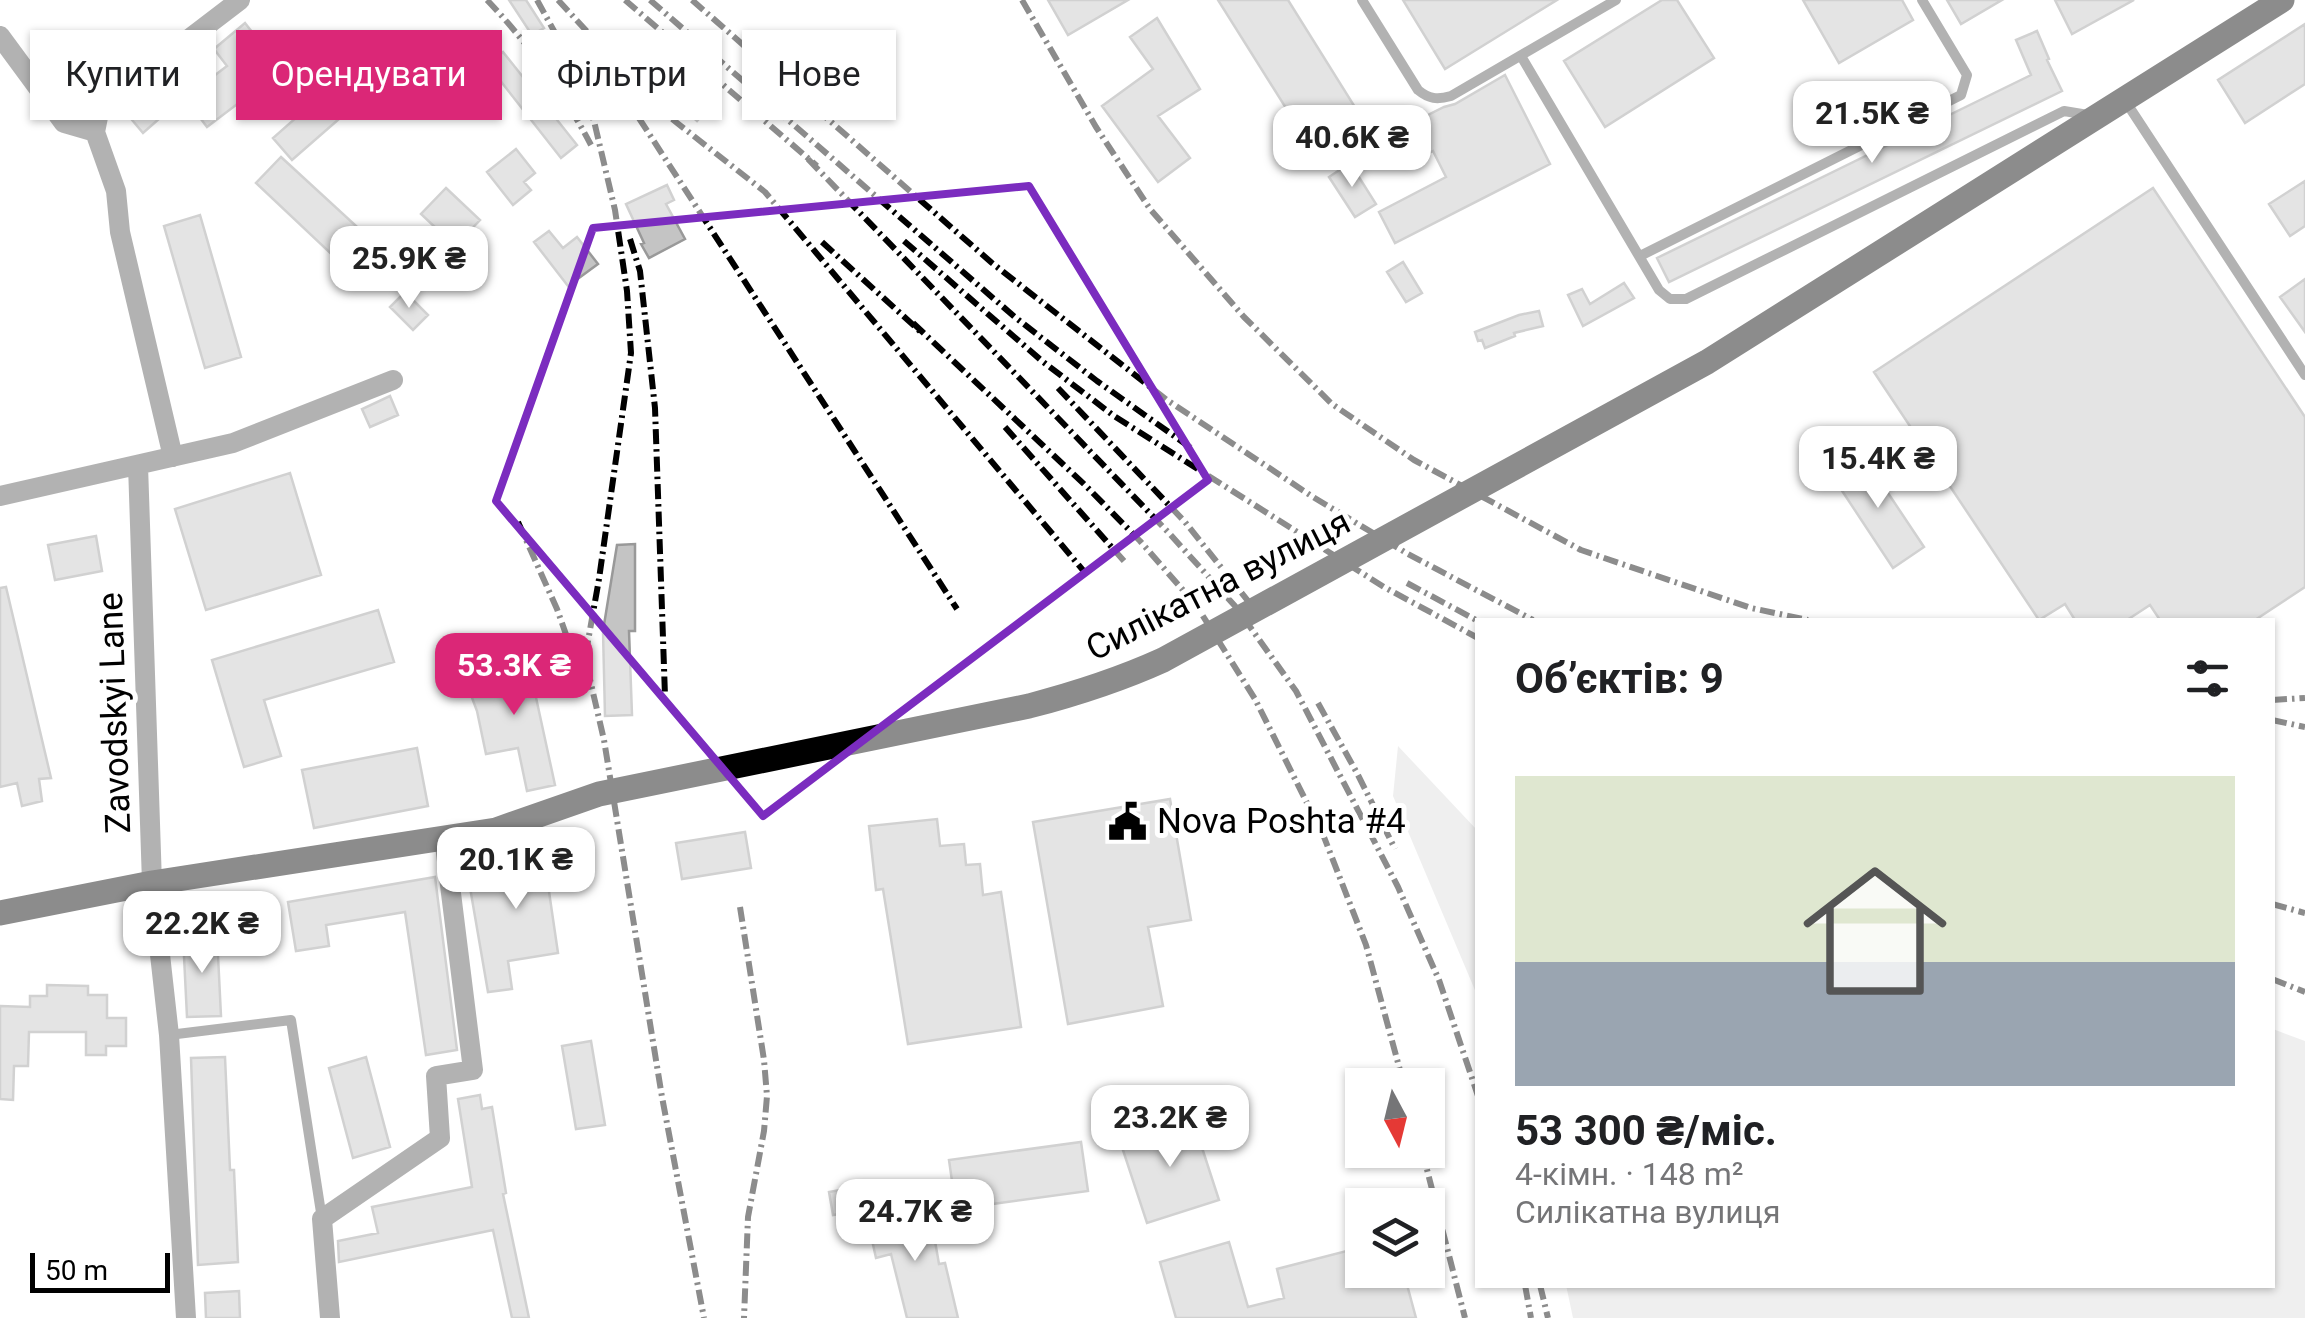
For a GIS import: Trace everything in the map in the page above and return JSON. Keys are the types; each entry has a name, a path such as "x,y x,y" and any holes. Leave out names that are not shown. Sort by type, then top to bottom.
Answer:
{"main road":[{"name":"Силікатна вулиця","path":"0,913 152,884 513,826 599,794 1029,706 1100,686 1163,660 1707,362 2282,0"}],"street":[{"path":"172,457 120,232 116,191 95,132 100,107 240,0"},
{"path":"0,36 64,123 95,132"},
{"path":"0,496 233,442 393,380"},
{"name":"Zavodskyi Lane","path":"138,465 152,884 170,1035 186,1318"},
{"path":"330,1318 322,1219 440,1138 436,1076 472,1070 444,837"}],"lane":[{"path":"1362,0 1418,90 1428,98 1440,99 1616,0"},
{"path":"1640,256 1962,95 1967,75 1922,0"},
{"path":"1521,56 1660,290 1670,300 1686,299 2064,111 2094,116"},
{"path":"2123,98 2305,376"},
{"path":"170,1035 292,1020 322,1219"}],"highlighted area":[{"path":"1029,186 1208,480 763,816 496,501 593,228"}],"shaded area":[{"path":"1398,746 1475,828 1475,990 1393,796"},
{"path":"2275,1030 2305,1041 2305,1318 1573,1318 1567,1288 2275,1288"}],"building":[{"path":"509,0 526,0 544,28 529,30"},
{"path":"1048,0 1128,0 1068,35"},
{"path":"1218,0 1288,0 1363,120 1313,151"},
{"path":"1403,0 1557,0 1445,69"},
{"path":"1662,0 1677,0 1714,58 1605,127 1564,61"},
{"path":"1803,0 1902,0 1913,20 1839,63"},
{"path":"1947,0 2002,0 1961,24"},
{"path":"2055,0 2134,0 2072,34"},
{"path":"1157,18 1200,89 1158,116 1190,158 1158,182 1102,106 1153,69 1130,37"},
{"path":"2305,24 2305,84 2245,123 2218,80"},
{"path":"236,31 236,105 207,127 202,120 216,120 216,74 227,66 216,47"},
{"path":"2037,31 2062,91 1669,282 1657,258 2031,75 2016,40"},
{"path":"502,53 522,76 522,108 502,83"},
{"path":"1505,75 1550,164 1395,243 1379,212 1446,177 1433,151 1412,162 1396,131"},
{"path":"132,120 158,120 143,133"},
{"path":"293,120 338,120 292,160 273,138"},
{"path":"531,120 557,120 577,145 561,158"},
{"path":"516,149 535,173 524,182 531,190 513,205 487,172"},
{"path":"281,157 367,236 342,264 256,183"},
{"path":"1350,163 1376,204 1355,217 1329,177"},
{"path":"2305,181 2305,226 2290,236 2269,204"},
{"path":"667,185 674,200 666,204 685,239 649,258 626,204"},
{"path":"446,188 480,220 455,246 421,214"},
{"path":"2153,188 2305,417 2305,587 2258,618 2159,618 2150,605 2130,618 2074,618 2065,604 2038,618 1874,372"},
{"path":"200,215 241,357 205,368 164,226"},
{"path":"549,231 563,248 577,237 598,264 568,286 534,242"},
{"path":"1403,262 1422,293 1406,302 1387,272"},
{"path":"2305,279 2305,332 2280,297"},
{"path":"1624,283 1634,298 1583,326 1568,295 1582,289 1590,304"},
{"path":"405,292 428,315 413,330 390,307"},
{"path":"1539,311 1543,326 1514,333 1515,336 1485,348 1482,340 1478,341 1475,332"},
{"path":"390,396 398,415 370,427 362,409"},
{"path":"1862,454 1924,547 1893,568 1831,474"},
{"path":"290,473 321,575 206,610 175,509"},
{"path":"96,536 102,571 55,580 48,545"},
{"path":"635,544 635,631 629,631 632,715 605,716 603,631 617,545"},
{"path":"6,587 51,778 39,779 42,801 22,806 17,783 0,787 0,588"},
{"path":"378,610 394,662 264,700 281,756 244,767 212,660"},
{"path":"533,658 543,691 535,693 555,785 527,791 518,748 486,754 465,679"},
{"path":"417,748 428,806 314,828 302,770"},
{"path":"1170,799 1191,920 1148,927 1163,1006 1068,1024 1033,822"},
{"path":"937,819 940,846 964,844 966,865 980,864 983,895 1001,892 1021,1027 908,1044 883,889 876,890 869,826"},
{"path":"745,832 751,868 682,879 676,843"},
{"path":"577,851 581,870 547,878 558,953 508,961 512,989 488,992 467,870"},
{"path":"435,877 457,1050 426,1055 405,912 326,925 329,946 296,951 288,902"},
{"path":"217,935 221,1016 187,1017 183,936"},
{"path":"47,985 88,986 88,995 107,995 107,1018 126,1018 126,1046 106,1046 106,1055 86,1055 86,1032 29,1032 28,1066 14,1066 13,1100 0,1099 0,1006 30,1007 30,996 47,996"},
{"path":"591,1041 605,1125 576,1129 562,1046"},
{"path":"225,1057 238,1262 198,1265 191,1058"},
{"path":"366,1057 390,1147 353,1158 329,1068"},
{"path":"480,1095 482,1109 492,1107 506,1193 503,1194 529,1318 512,1318 493,1230 339,1262 338,1241 378,1233 372,1207 472,1187 458,1099"},
{"path":"1192,1117 1219,1200 1147,1223 1120,1141"},
{"path":"1081,1142 1088,1191 956,1209 949,1160"},
{"path":"874,1184 878,1208 833,1215 829,1192"},
{"path":"929,1207 939,1264 945,1263 958,1318 907,1318 891,1254 876,1258 868,1222"},
{"path":"1229,1242 1248,1307 1284,1298 1277,1269 1345,1251 1345,1288 1408,1288 1416,1318 1176,1318 1160,1262"},
{"path":"239,1291 240,1318 206,1318 205,1293"}],"railway":[{"path":"487,0 544,69 591,145"},
{"path":"537,0 570,60 594,121 615,210 627,291 631,353 585,658 604,740 662,1097 704,1318"},
{"path":"558,0 667,115 765,192 1087,575"},
{"path":"625,0 817,166"},
{"path":"650,0 1016,318 1191,448"},
{"path":"692,0 992,263 1167,400 1313,497 1408,554 1529,618"},
{"path":"1022,0 1096,127 1150,209 1244,317 1332,404 1414,460 1581,550 1751,608 1798,618"},
{"path":"640,120 957,609"},
{"path":"808,159 1235,606 1296,691 1398,887 1439,980 1475,1087"},
{"path":"630,239 640,271 655,408 665,696"},
{"path":"904,241 1042,361 1114,416 1384,587 1475,636"},
{"path":"822,242 922,333"},
{"path":"913,323 1085,485 1196,605 1255,699 1324,837 1366,945 1399,1068"},
{"path":"1058,388 1185,522 1260,616"},
{"path":"1005,427 1124,561"},
{"path":"518,522 557,609 580,674"},
{"path":"1407,583 1475,619"},
{"path":"2275,700 2305,698"},
{"path":"1318,703 1395,849"},
{"path":"2275,721 2305,727"},
{"path":"2275,905 2305,913"},
{"path":"740,907 767,1096 748,1217 744,1318"},
{"path":"2275,980 2305,992"},
{"path":"1427,1168 1465,1318"},
{"path":"1526,1288 1531,1318"},
{"path":"1541,1288 1548,1318"}],"place":[{"name":"Nova Poshta #4","path":"1127,821"}]}
